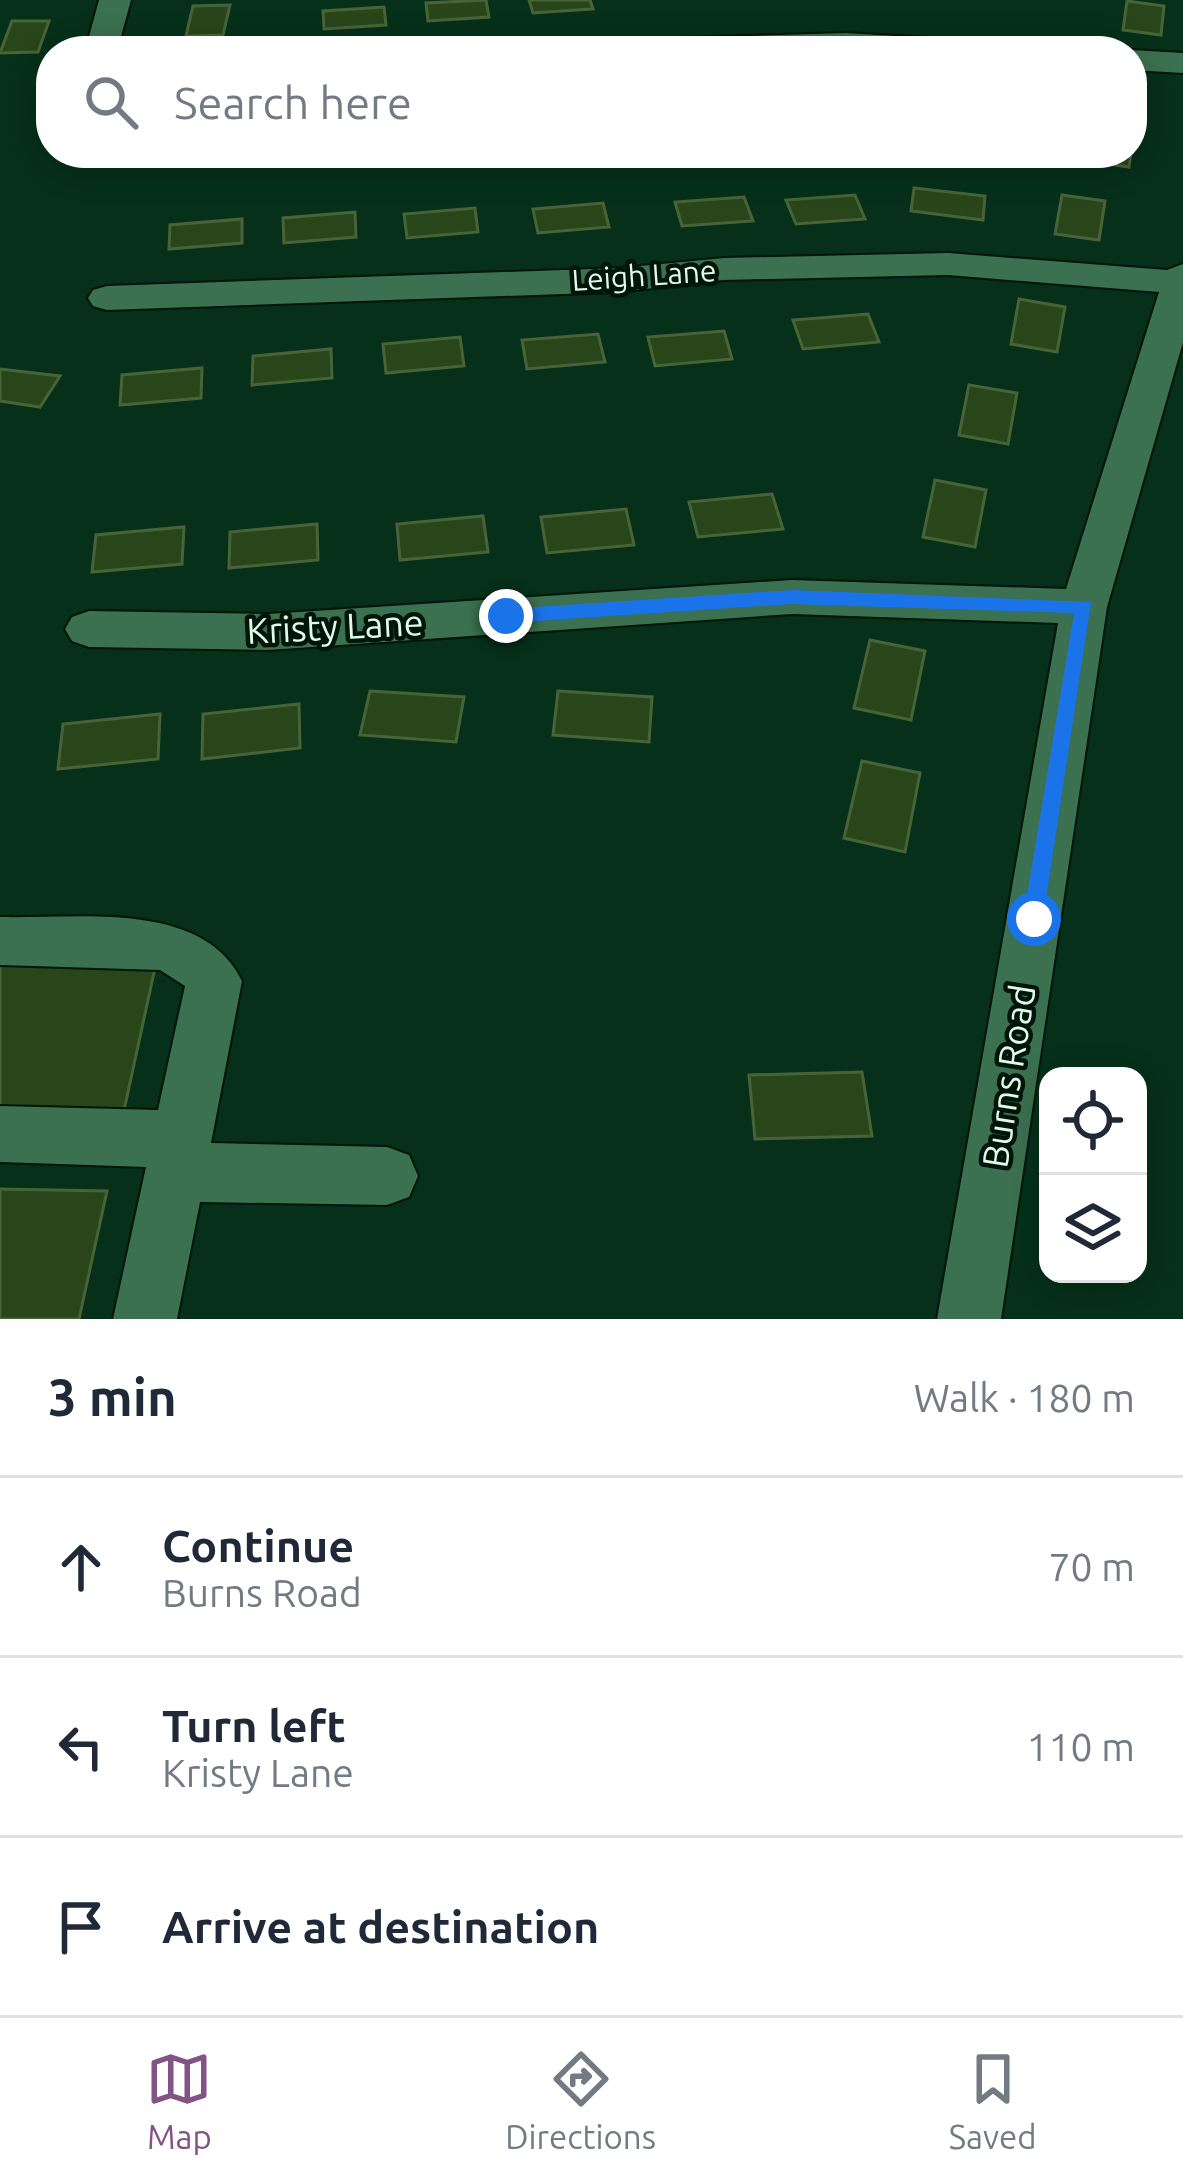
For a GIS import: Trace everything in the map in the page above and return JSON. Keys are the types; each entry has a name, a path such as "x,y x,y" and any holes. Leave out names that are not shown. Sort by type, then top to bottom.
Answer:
{"street":[{"path":"105,36 116,0"},
{"path":"1147,61 1183,63"},
{"name":"Leigh Lane","path":"106,298 619,280 724,269 948,264 1181,280"},
{"name":"Burns Road","path":"969,1319 1084,607 1181,280"},
{"name":"Kristy Lane","path":"88,629 268,632 792,597 1084,607"},
{"path":"0,941 169,946 202,966 214,981 145,1319"},
{"path":"0,1134 388,1176"}],"building":[{"path":"486,0 489,17 428,21 426,3"},
{"path":"529,0 590,0 593,9 533,13"},
{"path":"1127,1 1164,6 1161,35 1123,30"},
{"path":"230,5 223,35 186,36 193,6"},
{"path":"384,7 386,25 324,29 323,11"},
{"path":"12,21 49,21 44,36 36,36 36,52 0,53"},
{"path":"914,188 985,196 983,220 911,211"},
{"path":"855,195 865,219 796,224 786,200"},
{"path":"1062,195 1105,201 1099,240 1055,234"},
{"path":"744,197 753,221 682,226 675,202"},
{"path":"603,203 609,227 538,233 533,209"},
{"path":"475,208 478,232 407,238 404,214"},
{"path":"355,212 356,237 284,243 283,218"},
{"path":"242,219 242,243 169,249 170,225"},
{"path":"1019,299 1065,307 1057,352 1011,344"},
{"path":"868,314 879,342 803,349 793,320"},
{"path":"724,331 732,359 655,366 648,337"},
{"path":"598,334 605,362 527,369 522,340"},
{"path":"460,337 464,366 386,373 383,344"},
{"path":"331,349 332,378 252,385 253,356"},
{"path":"202,368 201,398 120,405 122,375"},
{"path":"0,369 60,376 40,407 0,401"},
{"path":"969,385 1017,393 1008,444 959,435"},
{"path":"935,480 986,490 975,547 923,537"},
{"path":"772,494 783,529 698,537 689,502"},
{"path":"626,509 634,545 547,553 541,517"},
{"path":"483,516 488,552 400,560 397,524"},
{"path":"317,524 318,560 229,568 230,532"},
{"path":"184,527 182,564 92,572 96,535"},
{"path":"870,640 925,651 911,720 854,708"},
{"path":"370,691 464,697 456,742 360,735"},
{"path":"558,691 652,697 649,742 553,735"},
{"path":"299,704 300,748 202,759 203,714"},
{"path":"160,714 158,759 58,769 63,724"},
{"path":"862,761 920,773 905,852 844,838"},
{"path":"0,951 158,954 123,1115 0,1113"},
{"path":"862,1072 872,1136 755,1139 749,1075"},
{"path":"0,1189 107,1191 79,1319 0,1319"}],"route":[{"path":"506,616 792,597 1084,607 1034,919"}]}
